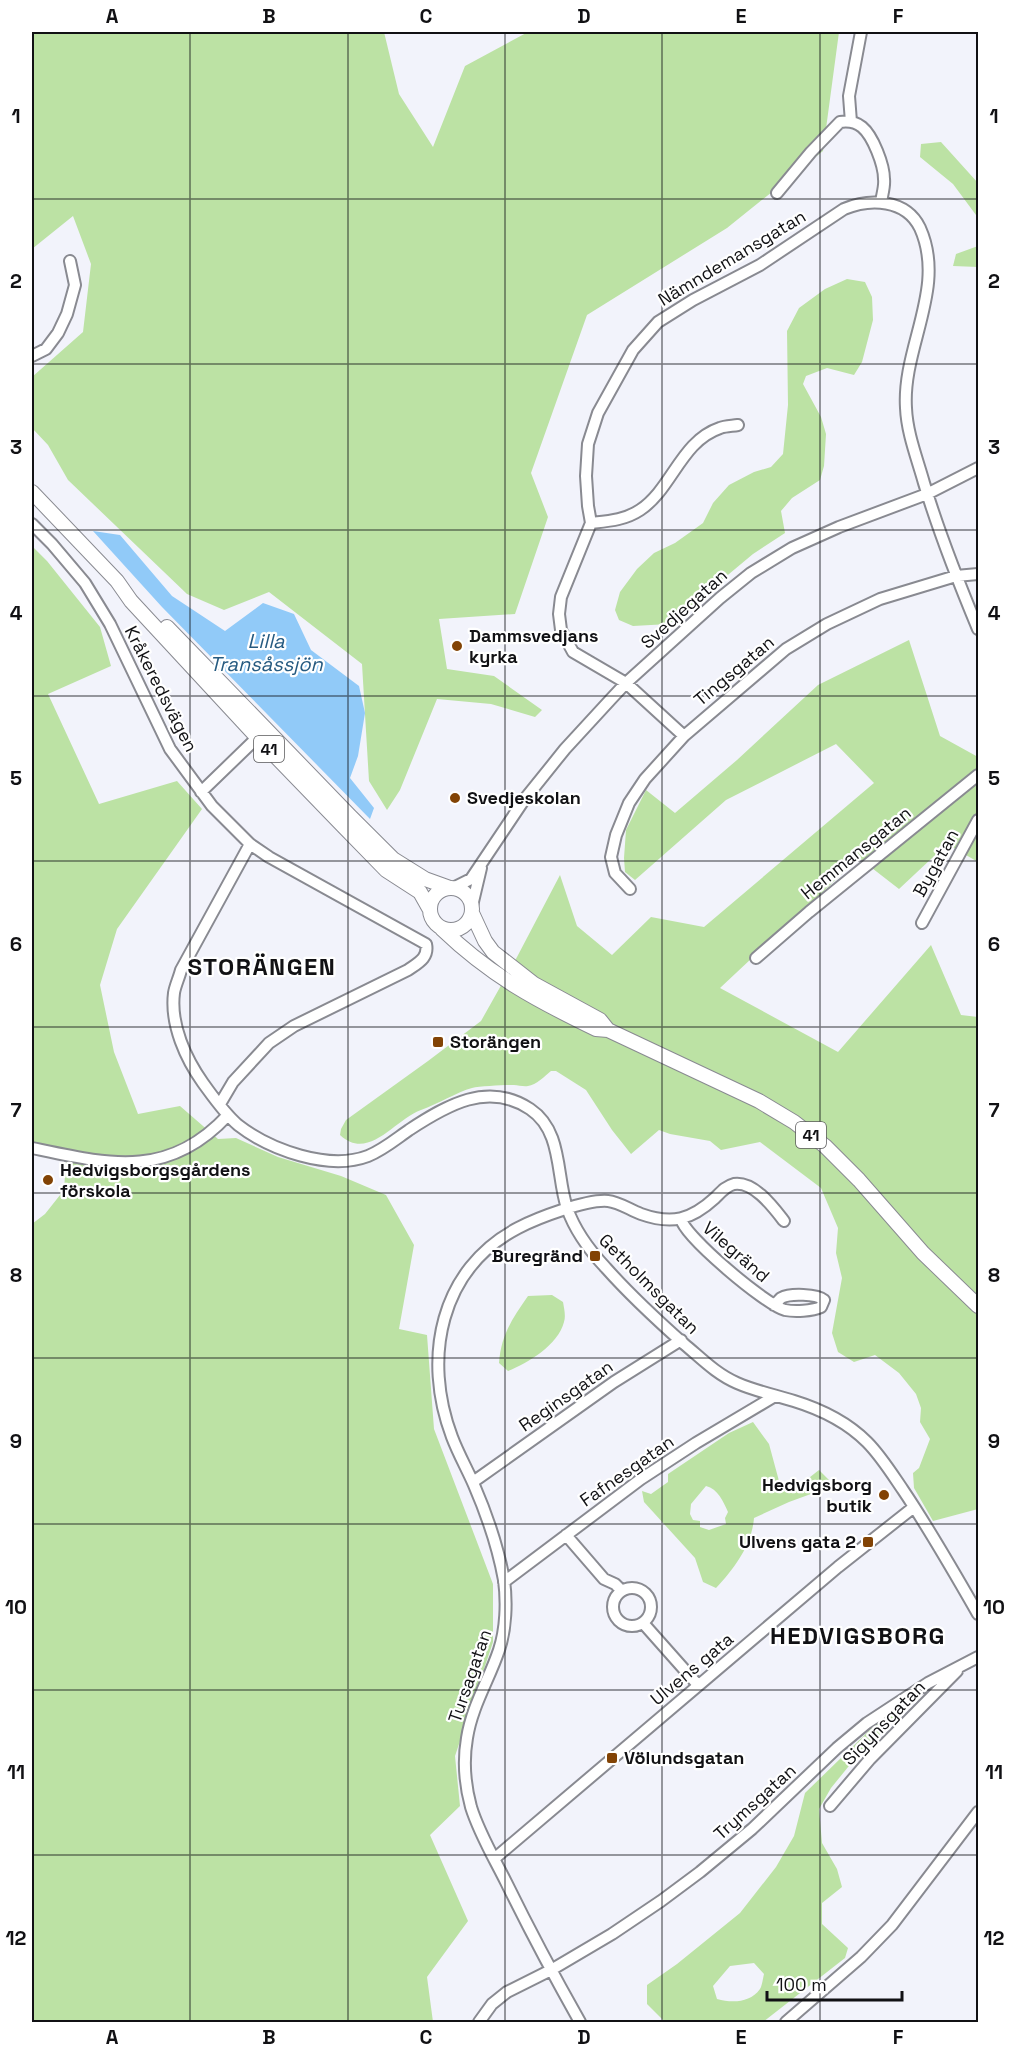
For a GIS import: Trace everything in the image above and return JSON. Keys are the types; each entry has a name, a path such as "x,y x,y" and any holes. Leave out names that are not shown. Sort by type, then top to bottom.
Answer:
{"main road":[{"name":"41","path":"32,492 117,581 131,601 261,733 386,870 420,892 429,908 432,920 483,965 528,995 596,1029 608,1030 759,1101 795,1122 825,1146 859,1180 923,1253 976,1301"},
{"name":"41","path":"261,733 393,859 425,879 466,894 485,941 493,952 534,984 600,1020 608,1030"},
{"path":"429,908 436,894 452,888"},
{"path":"442,929 451,931 460,928 468,922 472,909"}],"street":[{"path":"851,122 849,96 861,32"},
{"path":"777,193 840,122 851,122 862,127 868,134 883,168 885,180 881,202"},
{"name":"Nämndemansgatan","path":"684,736 626,683 573,652 561,630 559,614 561,597 591,523 586,476 588,444 598,413 633,350 658,322 693,300 760,265 856,203 868,201 898,206 907,212 918,225 927,255 929,272 927,292 907,375 905,405 910,435 927,494"},
{"path":"32,356 46,349 58,333 67,314 75,285 70,261"},
{"path":"591,523 623,519 640,510 658,495 680,462 702,439 719,428 738,425"},
{"name":"Svedjegatan","path":"452,888 471,879 524,800 571,742 626,683 720,598 771,559 839,527 927,494 978,468"},
{"path":"927,494 956,576 978,629"},
{"name":"Kråkeredsvägen","path":"32,524 85,583 110,624 170,749 201,792 250,844 314,883 424,942 427,949 423,959 408,970 294,1026 269,1043 233,1082 219,1104"},
{"name":"Tingsgatan","path":"630,889 615,873 611,856 616,835 629,803 645,779 684,736 786,649 827,624 880,599 956,576 978,574"},
{"path":"201,792 261,733"},
{"name":"Hemmansgatan","path":"756,958 809,912 978,776"},
{"name":"Bygatan","path":"922,923 978,820"},
{"name":"Getholmsgatan","path":"250,844 185,962 174,993 178,1033 187,1055 199,1077 228,1115 248,1132 287,1151 309,1158 346,1161 368,1156 430,1117 469,1099 486,1095 511,1098 532,1110 540,1117 552,1137 567,1209 587,1246 600,1262 681,1341 716,1371 736,1383 821,1411 846,1425 867,1442 914,1507 978,1614"},
{"name":"Svedjegatan","path":"472,909 482,864"},
{"path":"32,1148 98,1161 145,1162 171,1156 187,1149 202,1140 228,1115"},
{"path":"681,1219 697,1213 724,1189 741,1184 754,1190 784,1221"},
{"name":"Tursagatan","path":"580,2022 494,1859 472,1809 465,1777 466,1740 473,1709 496,1657 504,1629 504,1582 488,1519 451,1436 438,1373 441,1330 461,1280 472,1265 495,1242 533,1221 567,1209 606,1201 661,1219 672,1221 681,1219"},
{"name":"Vilegränd","path":"681,1219 690,1235 746,1285 774,1305"},
{"name":"Reginsgatan","path":"473,1482 614,1382 681,1341"},
{"name":"Fafnesgatan","path":"504,1582 659,1467 775,1396"},
{"name":"Ulvens gata","path":"494,1859 838,1567 914,1507"},
{"path":"566,1535 604,1579 615,1584 622,1591"},
{"path":"632,1588 639,1589 650,1599 651,1612 643,1623 630,1627 624,1625 614,1614 613,1601 622,1591 632,1588"},
{"path":"643,1623 698,1685"},
{"name":"Trymsgatan","path":"479,2022 492,2004 507,1992 551,1970 612,1934 700,1872 752,1829 837,1748 867,1723 928,1683 978,1657"},
{"name":"Sigynsgatan","path":"830,1806 870,1758 963,1664"},
{"path":"786,2022 861,1957 892,1925 978,1812"}],"green space":[{"path":"32,32 384,32 399,94 433,147 465,66 528,32 839,32 823,151 727,228 587,315 531,473 548,517 515,614 439,619 447,669 494,676 542,710 535,717 491,704 437,699 400,790 387,810 369,781 362,664 269,592 224,610 187,594 68,480 48,445 32,428 32,377 83,332 91,264 73,216 32,249"},
{"path":"941,142 978,183 978,242 976,215 953,184 920,157 921,144"},
{"path":"978,246 978,267 953,266 956,254"},
{"path":"847,279 865,282 872,297 873,320 862,362 854,375 827,368 806,376 803,384 821,417 826,434 824,466 820,480 792,498 781,511 785,533 753,554 669,624 633,626 619,620 615,610 620,592 637,569 654,553 675,543 703,523 713,503 729,485 754,472 771,467 783,454 788,405 787,331 799,308 825,289"},
{"path":"32,546 47,561 100,627 111,666 48,694 99,804 177,781 202,809 117,929 100,985 114,1052 138,1114 180,1106 218,1139 236,1138 278,1157 341,1176 386,1195 414,1245 399,1329 427,1335 434,1429 493,1584 493,1642 455,1756 460,1806 430,1835 468,1921 427,1977 433,2022 32,2022 32,1224 45,1214 64,1190 66,1161 32,1154"},
{"path":"909,640 940,736 978,757 978,862 947,844 899,889 859,858 720,988 838,1052 931,945 961,1015 978,1017 978,1509 933,1521 914,1488 913,1473 919,1468 930,1439 920,1422 921,1408 916,1394 899,1373 875,1355 854,1362 838,1352 832,1333 842,1278 836,1253 838,1228 821,1188 760,1142 721,1150 710,1141 659,1130 631,1154 586,1090 556,1071 551,1071 528,1086 476,1087 466,1090 411,1115 372,1141 361,1144 351,1142 340,1135 346,1120 481,1021 560,875 577,926 612,955 651,917 704,927 874,783 836,744 726,800 635,880 625,872 626,830 646,790 675,813 737,760 818,685"},
{"path":"552,1295 563,1302 565,1317 561,1330 549,1346 508,1371 499,1363 502,1344 512,1320 528,1296"},
{"path":"753,1422 769,1444 779,1481 793,1486 805,1481 819,1470 829,1480 830,1487 754,1518 746,1547 716,1588 703,1582 695,1558 644,1502 642,1491 651,1494 668,1482 668,1474 729,1433","holes":["706,1486 720,1496 728,1512 725,1518 726,1524 709,1530 700,1527 700,1521 693,1520 690,1514 691,1504"]},
{"path":"925,1692 857,1756 831,1788 819,1809 822,1843 837,1869 842,1887 822,1903 822,1924 848,1948 845,1958 763,2022 665,2022 647,2004 647,1985 740,1913 776,1867 794,1836 805,1793 881,1719","holes":["754,1963 764,1974 760,1989 751,1997 735,2001 717,1999 713,1986 730,1966"]}],"water":[{"name":"Lilla Transåssjön","path":"93,531 120,535 172,596 225,631 263,603 294,614 311,650 359,686 365,713 358,756 350,778 374,808 370,819 162,607"}],"place":[{"name":"Dammsvedjans kyrka","path":"457,646"},
{"name":"Svedjeskolan","path":"455,798"},
{"name":"Storängen","path":"438,1042"},
{"name":"Hedvigsborgsgårdens förskola","path":"48,1180"},
{"name":"Buregränd","path":"595,1256"},
{"name":"Hedvigsborg butik","path":"884,1495"},
{"name":"Ulvens gata 2","path":"868,1542"},
{"name":"Völundsgatan","path":"612,1758"}],"district":[{"name":"STORÄNGEN","path":"262,967"},
{"name":"HEDVIGSBORG","path":"858,1636"}]}
